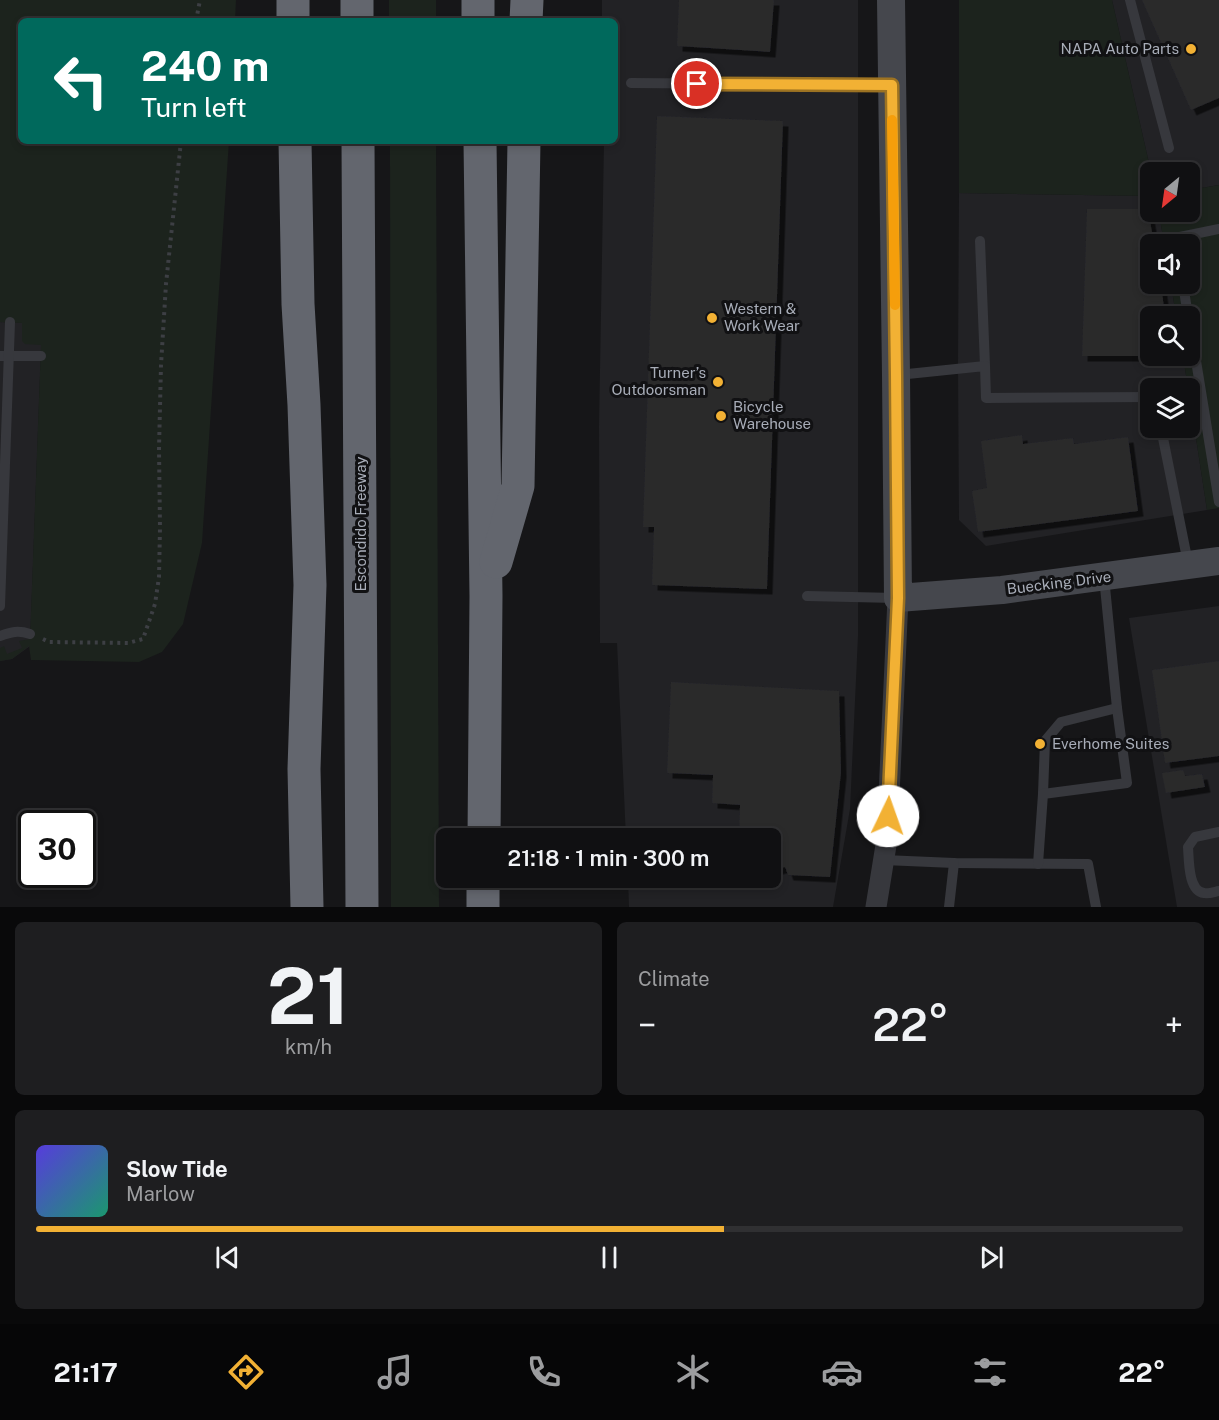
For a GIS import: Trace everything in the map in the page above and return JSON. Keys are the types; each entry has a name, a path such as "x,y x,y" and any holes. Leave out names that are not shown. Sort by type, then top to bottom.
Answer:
{"highway":[{"path":"293,0 293,18"},
{"path":"357,0 357,18"},
{"path":"478,0 478,18"},
{"path":"526,0 526,18"},
{"path":"296,144 298,304 310,585 304,769 307,907"},
{"name":"Escondido Freeway","path":"358,144 362,907"},
{"path":"480,144 486,596 484,828"},
{"path":"486,596 518,486 524,144"},
{"path":"483,888 483,907"}],"street":[{"path":"876,907 887,839 898,598 891,0"},
{"name":"Buecking Drive","path":"898,598 1002,591 1219,561"}],"lane":[{"path":"1131,0 1169,148"},
{"path":"631,83 892,85"},
{"path":"1195,234 1219,229"},
{"path":"981,241 986,398 1140,397"},
{"path":"0,606 4,356 10,322"},
{"path":"4,356 41,356"},
{"path":"896,375 985,366"},
{"path":"1197,366 1219,502"},
{"path":"1163,438 1188,566"},
{"path":"1044,794 1127,783 1104,577"},
{"path":"807,596 898,598"},
{"path":"0,636 14,631 30,634"},
{"path":"1038,864 1044,794 1045,741 1061,722 1118,708"},
{"path":"1219,832 1195,837 1188,848 1194,887 1205,894 1219,891"},
{"path":"884,860 1088,864 1096,907"},
{"path":"949,907 954,863"}],"path":[{"path":"197,18 200,0"},
{"path":"30,634 49,642 128,643 143,639 155,604 159,577 161,365 166,284 181,144"}],"shaded area":[{"path":"0,0 236,0 235,18 18,18 18,144 229,144 202,543 183,624 162,652 139,662 31,660 29,646 12,659 0,661 0,648 4,646 7,654 22,648 19,641 30,639 41,345 25,344 22,341 22,323 0,322"},
{"path":"389,0 436,0 436,18 389,18"},
{"path":"602,0 858,0 858,636 850,809 833,907 629,907 628,888 781,888 781,828 626,828 617,643 600,643 599,427 604,144 618,144 618,18 602,18"},
{"path":"959,0 1112,0 1149,162 1140,162 1140,196 959,193"},
{"path":"1112,0 1219,0 1219,185 1200,188 1200,162 1149,162"},
{"path":"390,144 436,144 439,828 436,828 436,888 439,888 439,907 391,907"},
{"path":"1219,185 1219,508 1207,510 1196,438 1200,438 1200,378 1186,378 1185,366 1200,366 1200,306 1174,306 1173,294 1200,294 1200,234 1162,234 1161,222 1200,222 1200,188"},
{"path":"959,193 1140,196 1140,222 1161,222 1162,234 1140,234 1140,294 1173,294 1174,306 1140,306 1140,366 1185,366 1186,378 1140,378 1140,438 1196,438 1207,510 986,546 959,520"},
{"path":"0,322 42,323 30,646 12,659 0,661"},
{"path":"1219,606 1219,907 1177,907 1129,618"}],"building":[{"path":"679,0 774,0 770,52 677,46"},
{"name":"NAPA Auto Parts","path":"1142,0 1219,0 1219,98 1191,110"},
{"path":"657,116 783,121 767,589 652,585 654,527 643,527"},
{"path":"1087,209 1140,209 1140,222 1150,222 1152,234 1140,234 1140,294 1162,294 1164,306 1140,306 1140,356 1082,356"},
{"path":"1022,435 1023,444 1073,438 1074,444 1128,437 1138,511 978,532 972,491 987,488 981,441"},
{"path":"1219,661 1219,756 1165,763 1152,670"},
{"path":"671,682 839,691 841,772 830,877 788,875 785,867 781,868 781,828 739,828 740,805 712,803 713,775 667,773"},
{"path":"1183,770 1185,776 1202,774 1205,787 1166,793 1162,773"}],"slow traffic":[{"path":"892,120 895,305"}],"place":[{"name":"NAPA Auto Parts","path":"1191,49"},
{"name":"Western & Work Wear","path":"712,318"},
{"name":"Turner’s Outdoorsman","path":"718,382"},
{"name":"Bicycle Warehouse","path":"721,416"},
{"name":"Everhome Suites","path":"1040,744"}],"route":[{"path":"697,84 892,85 898,598 888,816"}]}
